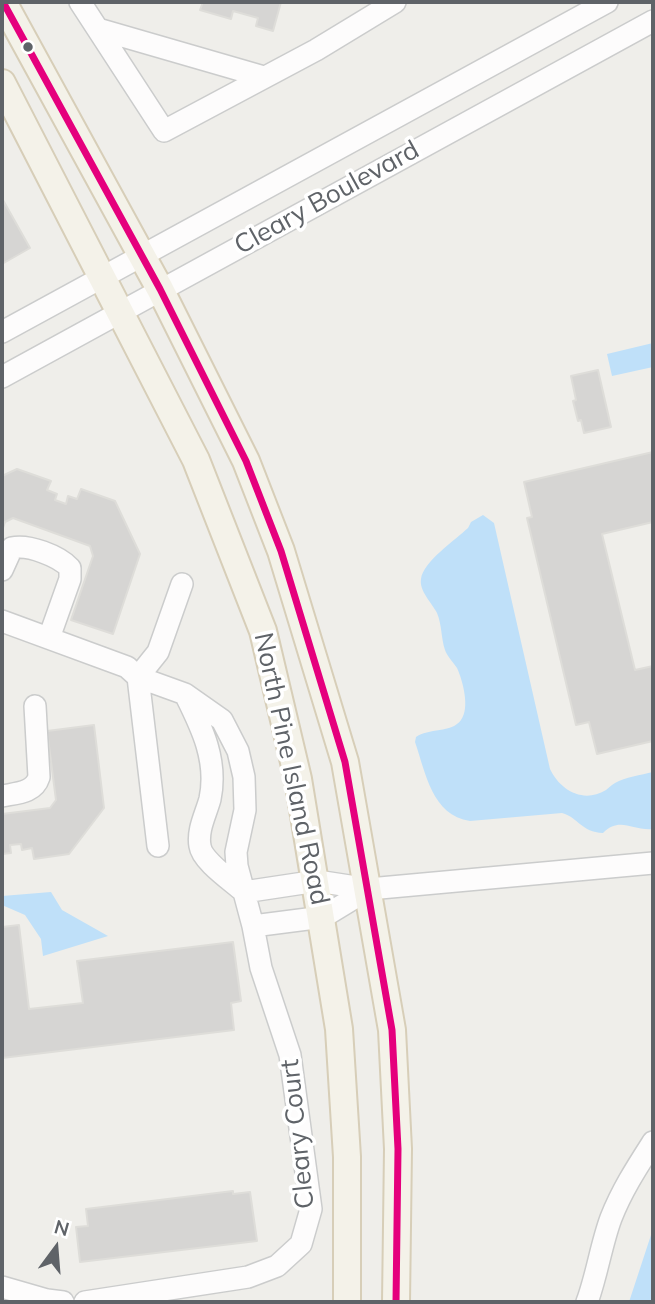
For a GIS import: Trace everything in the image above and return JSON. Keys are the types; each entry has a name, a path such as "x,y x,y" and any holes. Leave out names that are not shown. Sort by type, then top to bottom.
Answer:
{"main road":[{"name":"North Pine Island Road","path":"3,2 143,256 246,461 281,551 345,762 392,1030 398,1149 396,1302"},
{"name":"North Pine Island Road","path":"2,83 196,460 263,631 298,779 340,1029 347,1157 347,1302"}],"street":[{"path":"80,2 164,131 316,50 395,2"},
{"name":"Cleary Boulevard","path":"2,332 607,2"},
{"name":"Cleary Boulevard","path":"2,377 120,310 653,21"},
{"path":"98,29 264,78"},
{"path":"2,570 12,548 21,546 64,561 70,568 70,579 49,638"},
{"path":"158,846 138,677 158,652 182,584"},
{"name":"Cleary Court","path":"2,621 127,667 138,677 185,694 222,720 238,751 244,777 245,810 236,852 261,968 290,1055 311,1209 302,1244 277,1266 186,1295 85,1302"},
{"path":"185,694 204,732 213,770 200,847 206,859 244,892 317,881 369,889 653,863"},
{"path":"2,796 30,790 37,785 40,777 36,706"},
{"path":"253,926 323,917 369,889"},
{"path":"587,1302 597,1275 610,1221 627,1182 653,1142"},
{"path":"2,1287 63,1302"}],"water":[{"path":"653,343 653,367 612,376 607,354"},
{"path":"483,515 494,523 554,777 573,793 589,796 606,790 623,779 653,772 653,829 615,825 603,833 596,832 562,813 470,821 447,811 432,791 415,742 416,737 457,724 464,715 465,702 459,673 445,650 439,618 424,592 421,579 433,559 468,528 471,522"},
{"path":"51,892 62,910 108,936 43,956 41,939 25,915 2,905 2,896"},
{"path":"653,1230 653,1302 629,1302 651,1235"}],"building":[{"path":"203,2 281,2 273,31 256,26 258,18 233,11 231,19 200,10"},
{"path":"2,201 30,248 2,264"},
{"path":"598,370 611,427 584,433 573,401 576,400 571,376"},
{"path":"653,452 653,522 602,534 635,670 653,666 653,741 597,754 589,722 576,725 527,518 532,517 524,482"},
{"path":"17,469 51,481 47,490 57,494 55,500 66,504 68,496 77,499 81,489 115,501 140,554 113,634 71,620 93,556 90,546 13,518 5,522 2,531 2,476"},
{"path":"94,725 104,808 69,854 34,859 32,848 22,850 21,844 10,845 11,853 2,854 2,814 50,808 56,800 47,731"},
{"path":"19,925 29,1009 83,1003 77,961 233,942 241,1001 231,1003 234,1030 2,1058 2,927"},
{"path":"233,1191 233,1194 250,1192 257,1241 80,1262 76,1227 88,1226 86,1209"}],"transit line":[{"path":"3,2 160,289 246,461 281,551 345,762 392,1030 398,1149 396,1302"}]}
